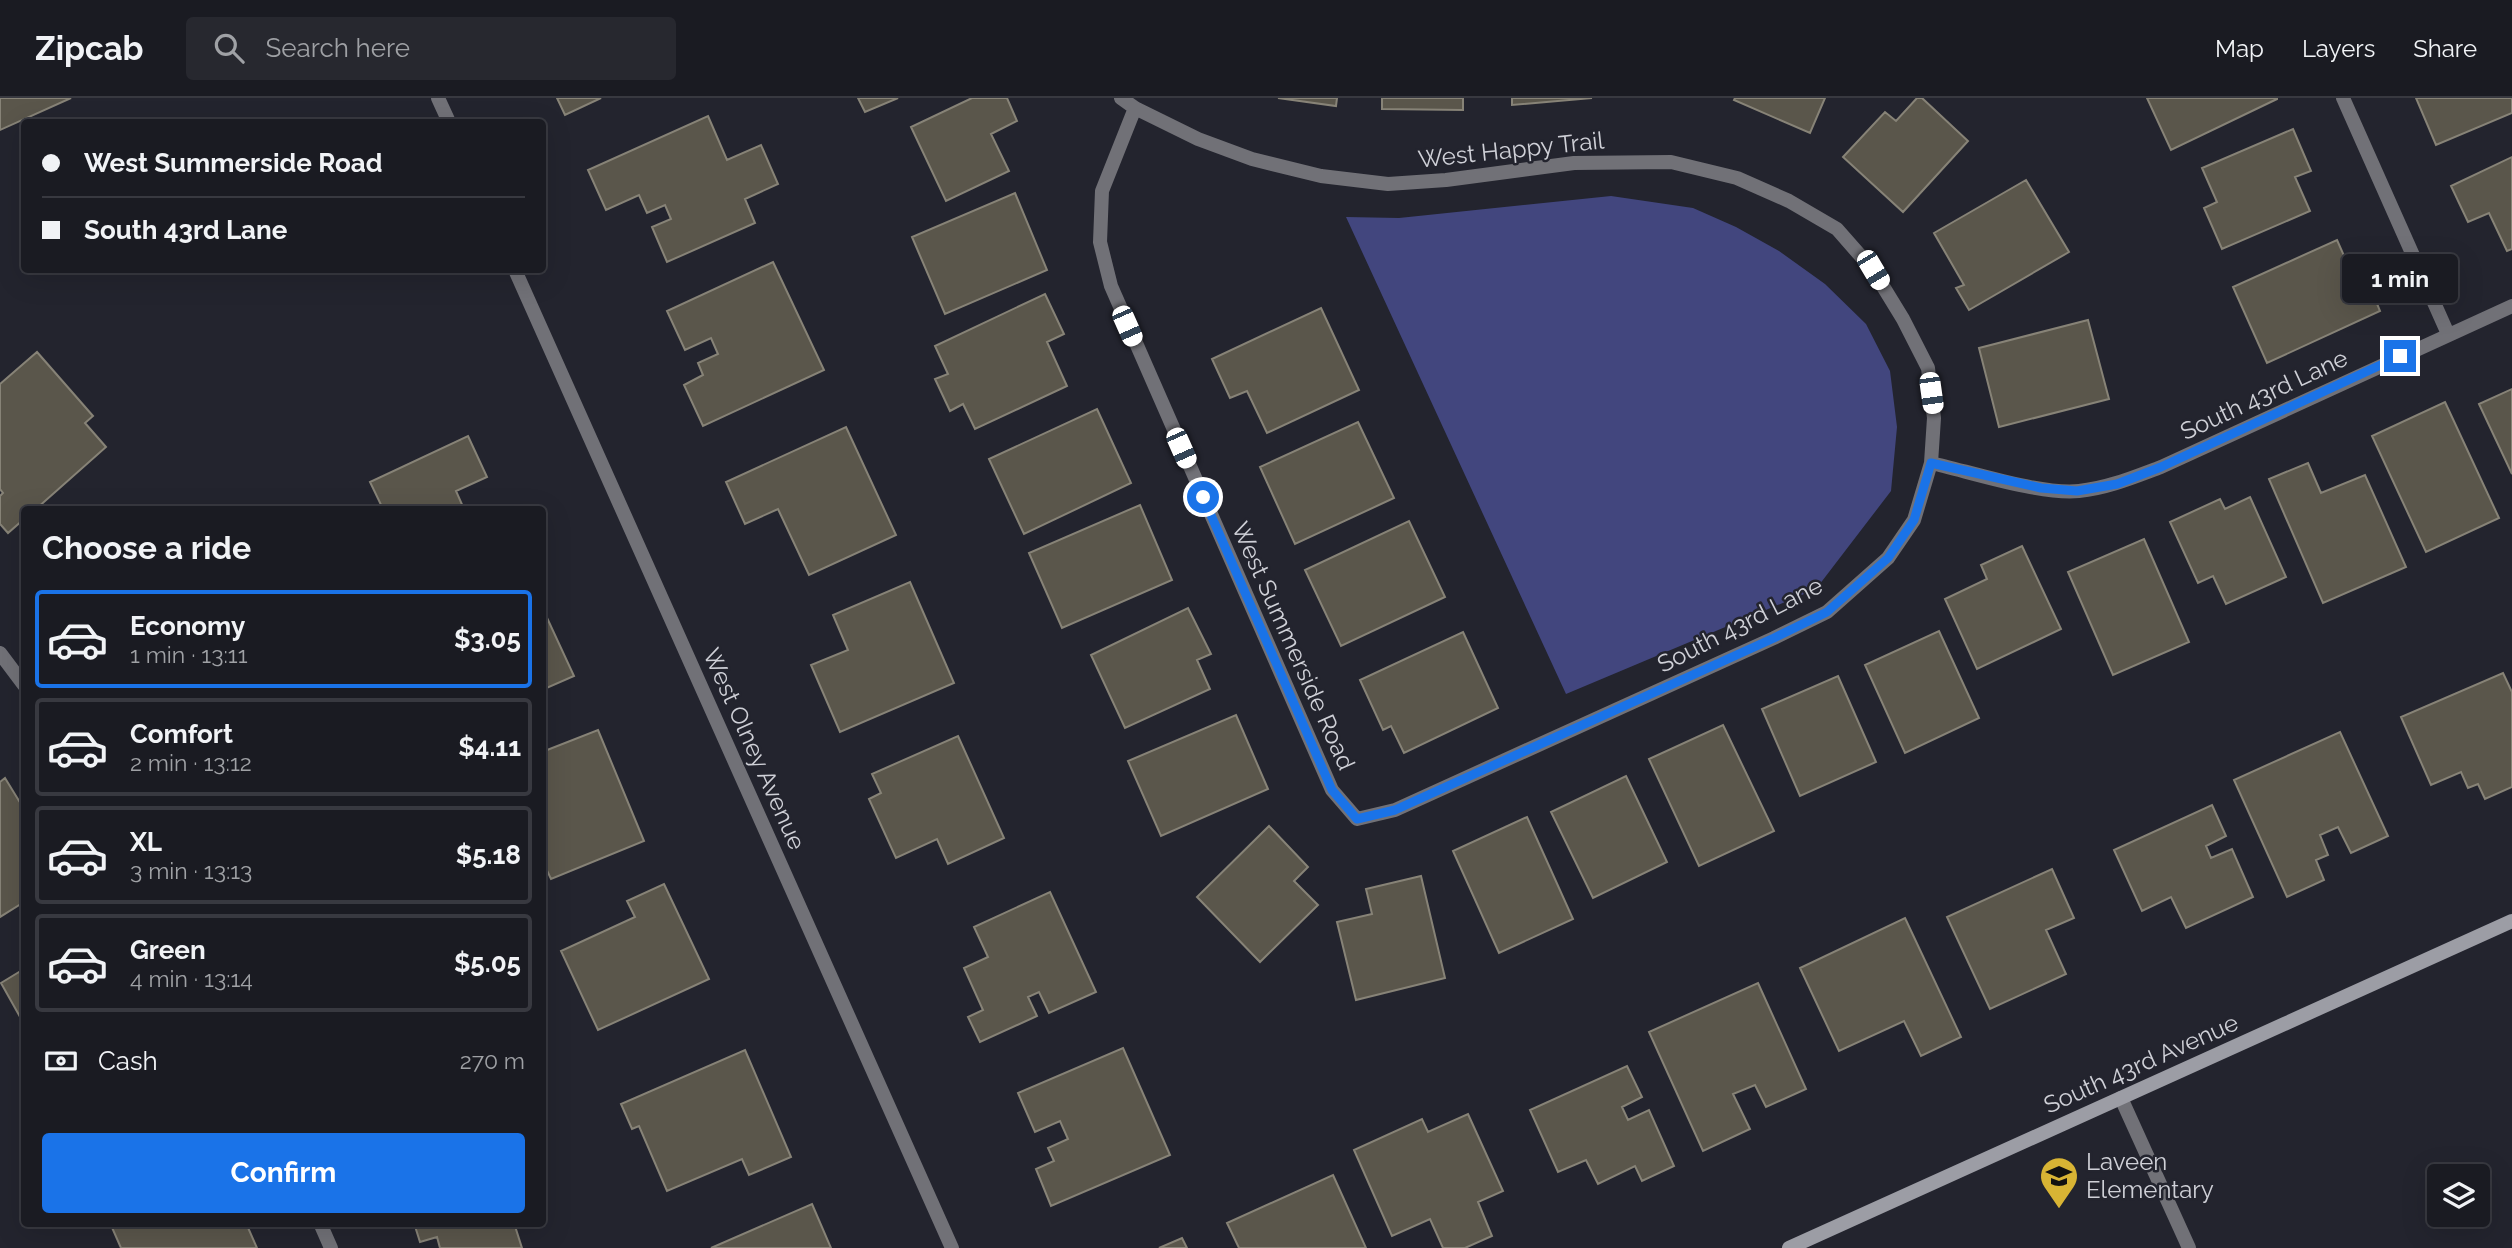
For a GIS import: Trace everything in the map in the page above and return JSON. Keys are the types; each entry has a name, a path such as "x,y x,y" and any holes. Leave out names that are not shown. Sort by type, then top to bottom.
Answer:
{"street":[{"path":"438,98 448,119"},
{"path":"1121,98 1135,108"},
{"path":"2343,98 2448,334"},
{"name":"West Happy Trail","path":"1135,108 1198,139 1252,159 1321,176 1388,184 1446,180 1574,163 1671,162 1737,178 1789,201 1837,229 1873,270 1903,319 1928,368 1934,418 1931,463"},
{"name":"West Summerside Road","path":"1135,108 1102,191 1100,242 1111,286 1332,790 1357,819"},
{"name":"West Olney Avenue","path":"515,273 952,1248"},
{"name":"South 43rd Lane","path":"1357,819 1395,810 1827,612 1888,558 1914,520 1931,463 2041,488 2077,491 2117,484 2161,467 2512,306"},
{"path":"0,653 21,681"},
{"name":"South 43rd Avenue","path":"1788,1248 2512,921"},
{"path":"2121,1098 2189,1248"},
{"path":"322,1227 331,1248"}],"shaded area":[{"path":"1611,196 1693,208 1736,227 1779,251 1825,284 1866,324 1890,371 1897,427 1891,491 1816,589 1566,694 1346,217 1399,218"}],"building":[{"path":"0,98 71,98 21,119 0,130"},
{"path":"557,98 601,98 565,115"},
{"path":"858,98 898,98 865,112"},
{"path":"972,98 1007,98 1017,121 991,134 1009,171 946,201 911,127"},
{"path":"1278,98 1337,98 1336,106"},
{"path":"1382,98 1463,98 1463,110 1382,109"},
{"path":"1512,98 1592,98 1512,105"},
{"path":"1825,98 1810,133 1734,100"},
{"path":"1917,98 1922,98 1968,141 1903,212 1843,157 1885,112 1896,121"},
{"path":"2147,98 2277,98 2277,99 2171,150"},
{"path":"2416,98 2512,98 2512,113 2436,145"},
{"path":"708,116 727,160 761,145 778,184 745,199 755,223 667,262 652,227 671,219 665,205 647,213 639,195 606,210 588,170"},
{"path":"2293,129 2311,171 2295,177 2310,211 2222,249 2204,208 2217,202 2202,168"},
{"path":"2512,157 2512,249 2507,251 2489,213 2468,222 2451,186"},
{"path":"2026,180 2069,252 1969,310 1956,288 1964,285 1934,233"},
{"path":"1015,193 1047,270 945,314 912,237"},
{"path":"2337,240 2361,294 2371,289 2380,311 2267,363 2233,287"},
{"path":"773,262 824,370 703,426 684,385 703,375 698,363 718,354 711,338 685,350 667,311"},
{"path":"1045,294 1064,334 1047,342 1067,386 975,429 963,404 950,411 935,379 948,374 935,346"},
{"path":"1321,308 1359,390 1267,433 1247,391 1230,398 1212,359"},
{"path":"2088,320 2109,399 1999,427 1979,348"},
{"path":"37,352 93,416 85,423 106,447 39,506 21,506 21,522 8,533 0,524 0,496 3,493 0,489 0,384"},
{"path":"2512,389 2512,474 2479,404"},
{"path":"2445,402 2499,518 2426,552 2372,436"},
{"path":"1097,409 1131,483 1024,534 989,459"},
{"path":"1358,422 1394,498 1295,544 1260,467"},
{"path":"846,427 896,535 809,575 778,509 745,524 726,482"},
{"path":"468,436 487,477 456,491 463,506 382,506 370,482"},
{"path":"2308,463 2321,493 2365,475 2406,567 2323,603 2269,479"},
{"path":"2250,497 2286,577 2226,604 2213,576 2198,583 2170,522 2220,499 2225,509"},
{"path":"1140,505 1172,580 1062,628 1029,553"},
{"path":"1409,521 1445,597 1341,646 1305,570"},
{"path":"2144,539 2189,642 2113,675 2068,572"},
{"path":"2022,546 2061,629 1977,669 1945,599 1987,579 1981,565"},
{"path":"910,582 954,683 840,732 811,665 848,650 833,615"},
{"path":"1188,608 1211,654 1197,660 1210,689 1125,728 1091,655"},
{"path":"546,616 574,676 546,688"},
{"path":"1939,631 1979,718 1905,753 1865,665"},
{"path":"1463,632 1498,708 1404,753 1391,726 1383,730 1360,680"},
{"path":"2503,673 2512,692 2512,787 2485,799 2478,784 2468,788 2461,772 2431,785 2401,717"},
{"path":"1838,676 1876,762 1800,796 1762,709"},
{"path":"1236,715 1268,789 1161,836 1128,761"},
{"path":"1723,725 1774,831 1699,866 1649,759"},
{"path":"598,730 644,841 551,879 546,868 546,750"},
{"path":"2340,732 2388,836 2351,853 2338,827 2320,835 2328,855 2316,860 2324,880 2287,897 2234,780"},
{"path":"958,736 1004,838 948,864 937,839 896,858 869,799 881,793 872,774"},
{"path":"1626,776 1667,862 1593,898 1551,812"},
{"path":"5,778 21,804 21,904 0,917 0,782"},
{"path":"2212,805 2226,836 2206,846 2211,858 2232,849 2253,897 2186,928 2171,897 2142,911 2114,850"},
{"path":"1527,817 1573,919 1499,953 1453,851"},
{"path":"1269,826 1308,867 1294,881 1318,905 1260,962 1197,897"},
{"path":"2052,869 2074,918 2046,930 2066,974 1990,1009 1947,917"},
{"path":"1421,876 1445,978 1356,1000 1337,922 1372,914 1366,889"},
{"path":"664,884 709,979 598,1030 561,951 635,917 627,901"},
{"path":"1050,892 1096,992 1049,1013 1039,992 1028,997 1037,1016 980,1042 968,1017 983,1010 964,968 988,957 974,927"},
{"path":"1905,918 1961,1037 1921,1056 1904,1021 1839,1051 1800,968"},
{"path":"21,971 21,1019 1,983"},
{"path":"1758,983 1806,1089 1766,1107 1755,1085 1733,1094 1750,1129 1703,1151 1649,1032"},
{"path":"1123,1048 1170,1155 1051,1206 1036,1169 1054,1161 1048,1148 1068,1139 1060,1121 1035,1132 1018,1093"},
{"path":"745,1050 791,1157 749,1175 742,1159 667,1191 639,1126 632,1129 621,1104"},
{"path":"1627,1066 1642,1097 1622,1107 1628,1120 1649,1110 1674,1166 1642,1181 1635,1166 1598,1184 1586,1160 1558,1172 1530,1110"},
{"path":"1468,1114 1503,1191 1478,1202 1492,1236 1465,1248 1443,1248 1430,1219 1392,1236 1354,1150 1422,1119 1428,1132"},
{"path":"1333,1175 1366,1248 1239,1248 1227,1223"},
{"path":"812,1204 831,1248 711,1248"},
{"path":"112,1227 248,1227 257,1248 121,1248"},
{"path":"415,1227 515,1227 522,1248 440,1248 437,1237 420,1242"},
{"path":"1182,1238 1187,1248 1159,1248"}],"place":[{"name":"Laveen Elementary","path":"2059,1210"}],"route":[{"path":"1203,497 1332,790 1357,819 1395,810 1827,612 1888,558 1914,520 1931,463 2041,488 2077,491 2117,484 2161,467 2400,356"}]}
